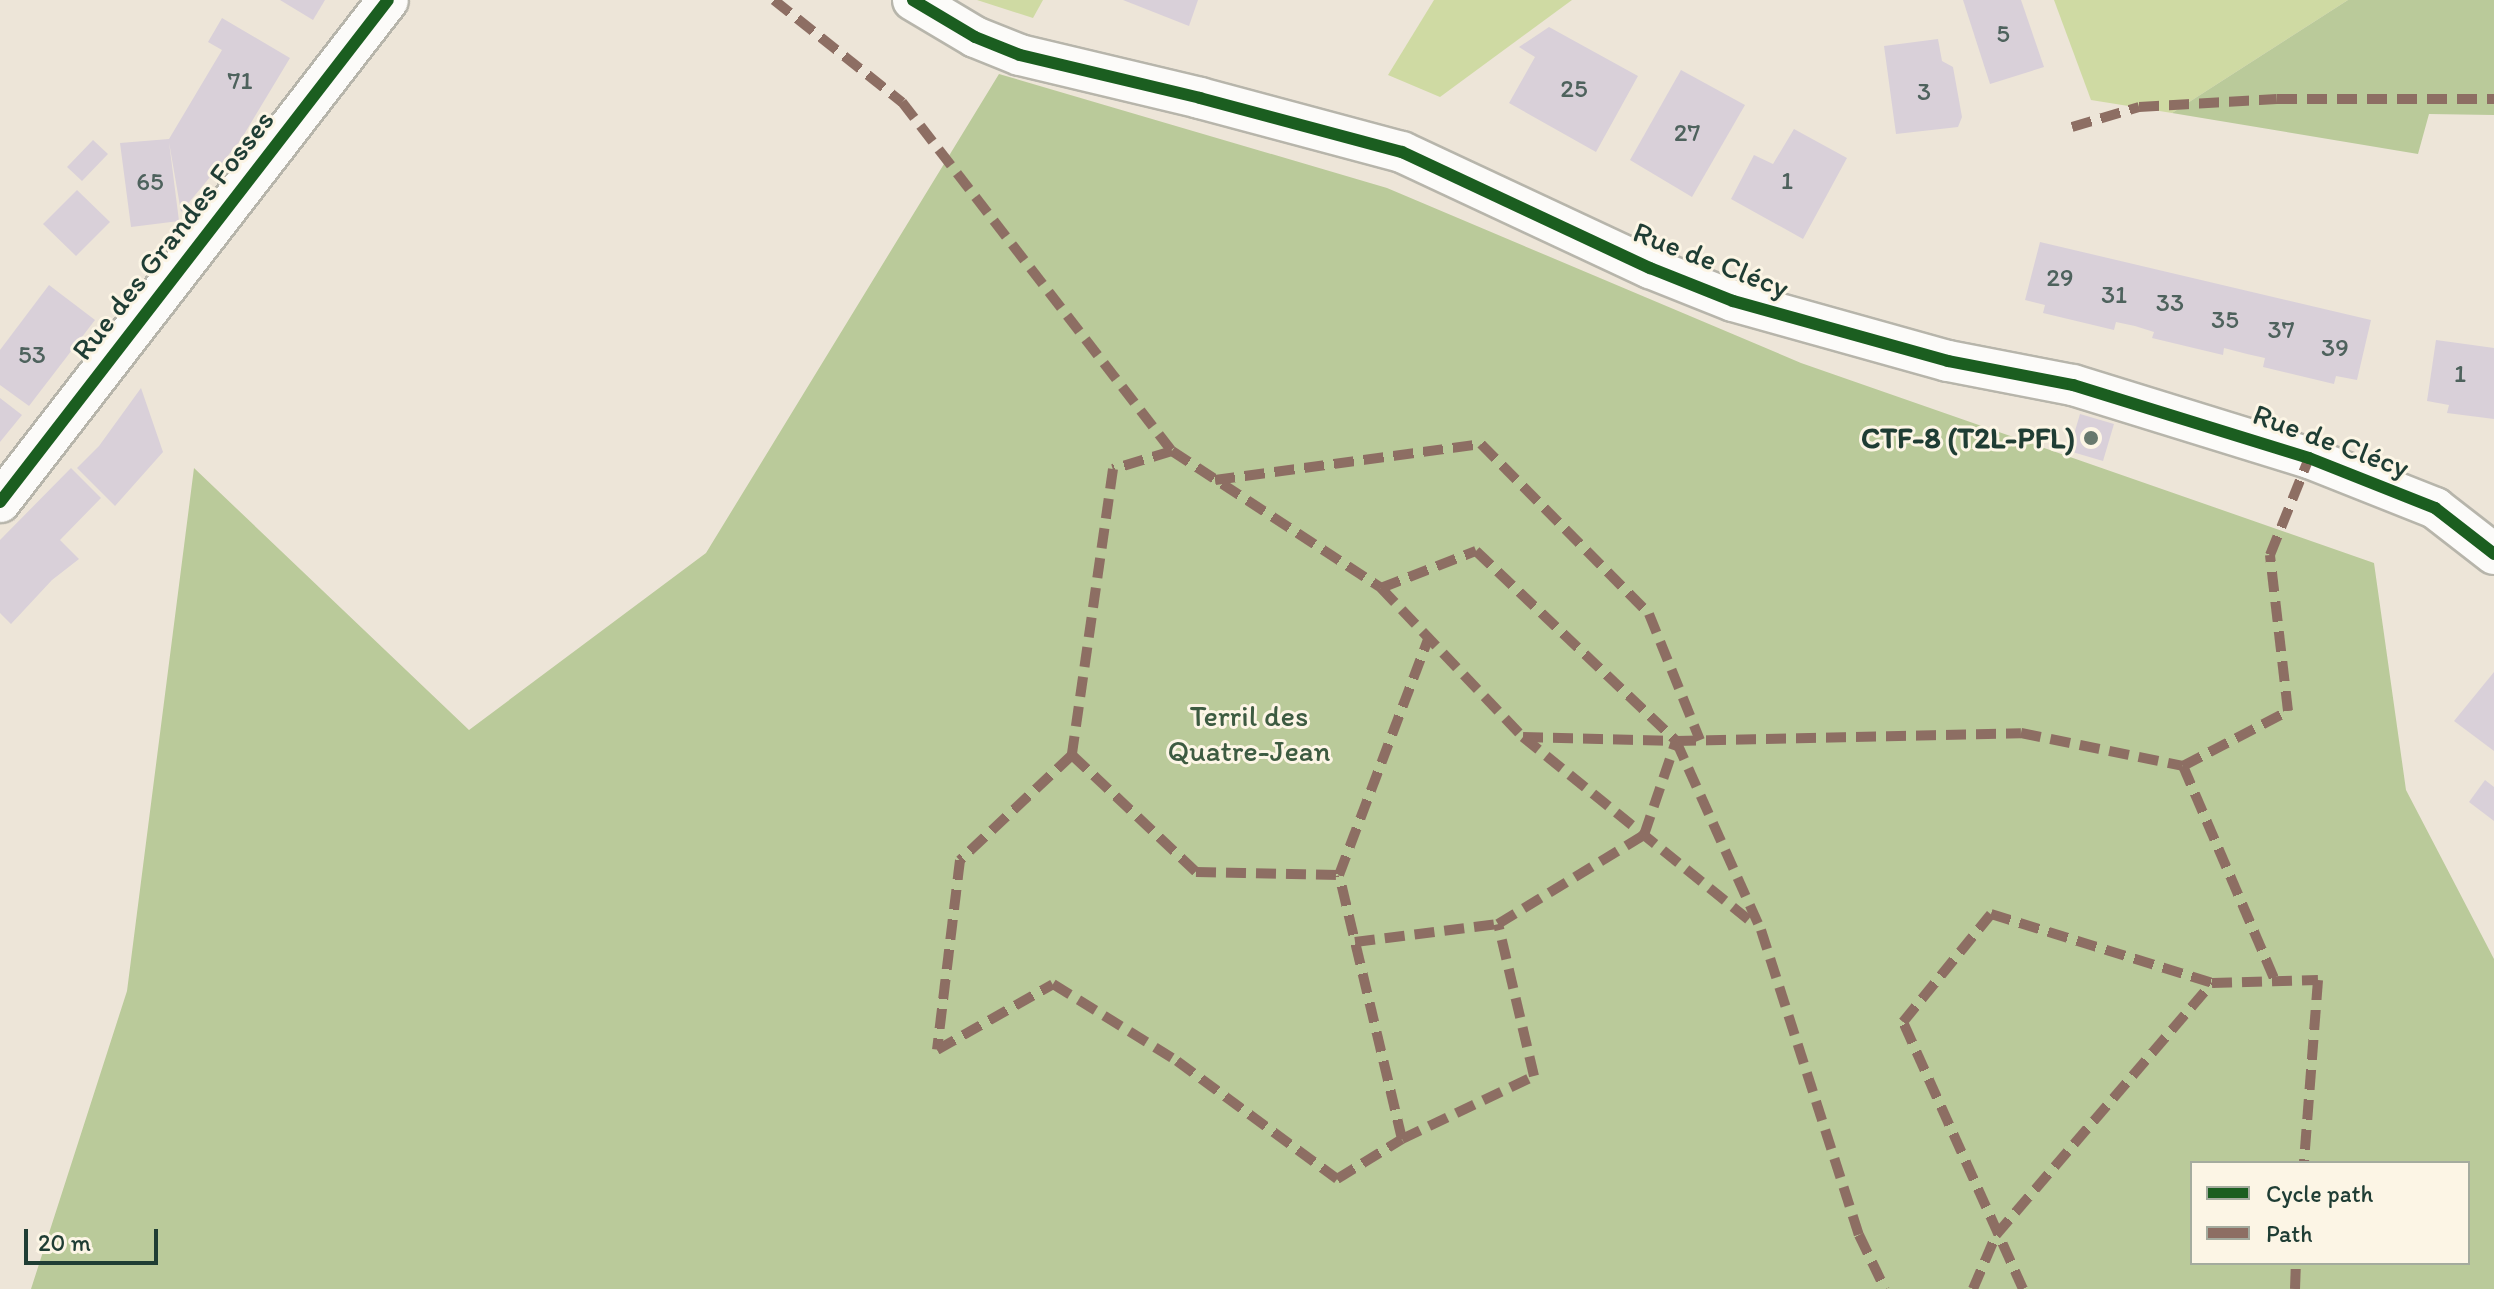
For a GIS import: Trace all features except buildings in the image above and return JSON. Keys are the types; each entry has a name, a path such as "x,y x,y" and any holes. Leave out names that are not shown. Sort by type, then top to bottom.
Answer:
{"street":[{"name":"Rue des Grandes Fosses","path":"0,502 388,0"},
{"name":"Rue de Clécy","path":"913,0 975,37 1020,55 1215,101 1402,152 1650,268 1733,301 1948,361 2073,385 2309,458 2435,508 2494,554"}],"green space":[{"path":"977,0 1043,0 1033,18"},
{"path":"1434,0 1572,0 1440,97 1388,75"},
{"path":"2054,0 2348,0 2172,113 2091,100"},
{"path":"2348,0 2494,0 2494,115 2429,114 2418,154 2172,113"},
{"name":"Terril des Quatre-Jean","path":"999,74 1387,188 1801,363 2374,563 2406,790 2494,959 2494,1289 31,1289 127,991 194,468 469,730 706,553"}],"marked path":[{"path":"774,0 902,102 1172,451 1381,588 1476,551 1676,741 1761,930 1859,1235 1885,1289"},
{"path":"2072,127 2139,107 2277,99 2494,99"},
{"path":"1215,480 1481,444 1649,614 1700,740"},
{"path":"1172,451 1113,469 1072,755 960,860 937,1050 1053,984 1177,1061 1337,1179 1402,1139 1339,875 1428,639"},
{"path":"2183,766 2288,711 2270,555 2309,458"},
{"path":"1381,588 1523,737 1676,741 2021,733 2183,766 2275,981"},
{"path":"1523,737 1756,926"},
{"path":"1402,1139 1534,1076 1498,924 1644,835 1676,741"},
{"path":"1072,755 1196,872 1339,875"},
{"path":"2023,1289 1903,1022 1991,914 2212,983"},
{"path":"1355,942 1498,924"},
{"path":"1973,1289 1996,1235 2212,983 2318,980 2304,1161"},
{"path":"2295,1289 2296,1265"}],"cycle path":[{"path":"0,502 388,0"},
{"path":"913,0 975,37 1020,55 1200,98 1402,152 1650,268 1733,301 1948,361 2073,385 2309,458 2435,508 2494,554"}],"place":[{"name":"CTF-8 (T2L-PFL)","path":"2091,438"}]}
